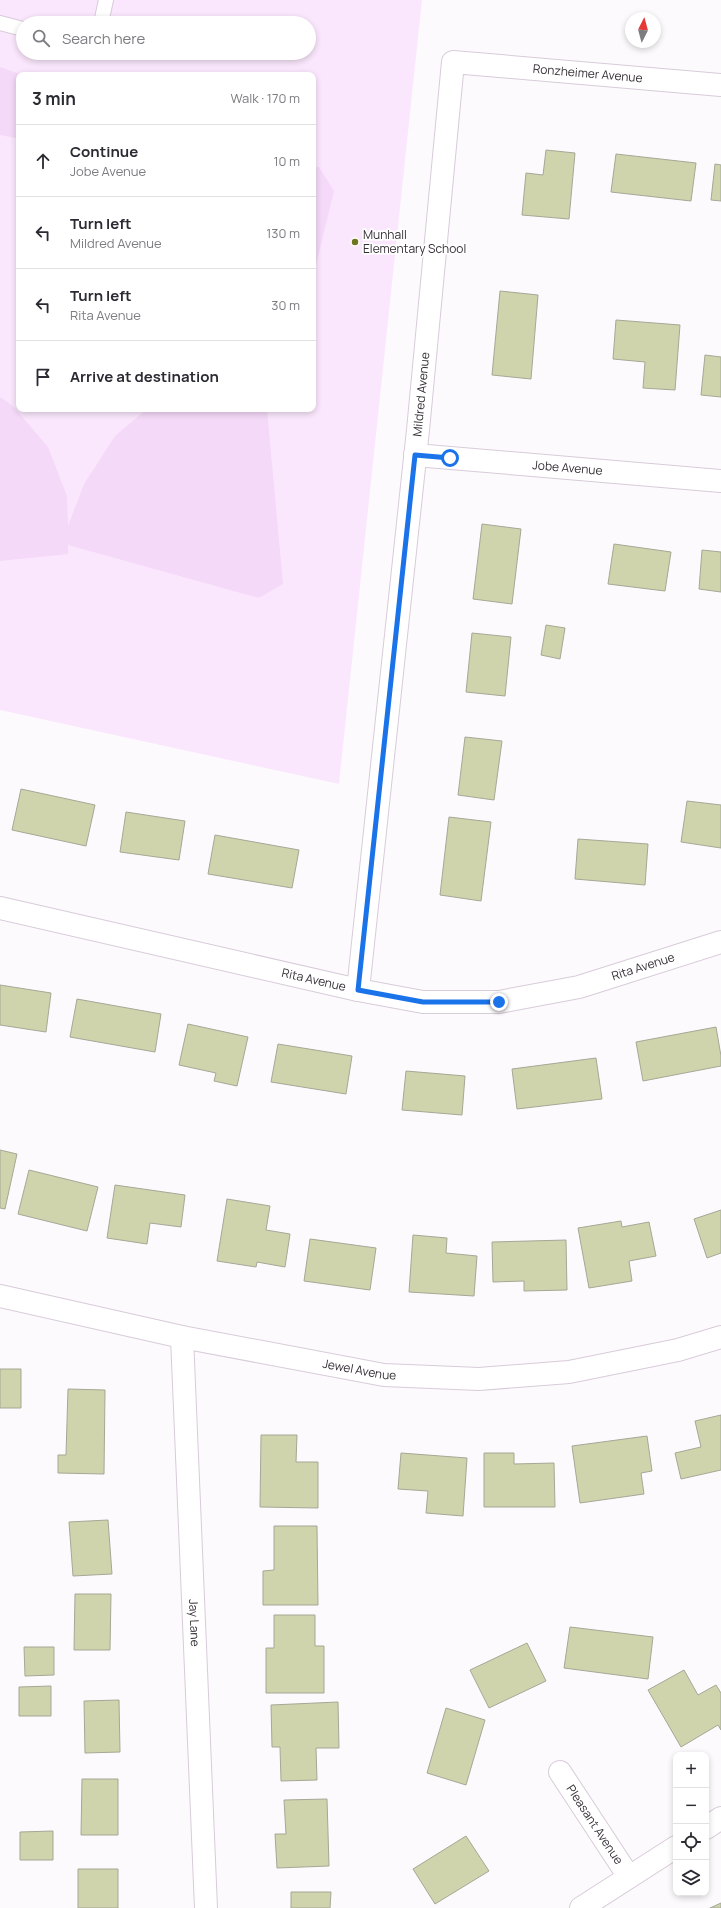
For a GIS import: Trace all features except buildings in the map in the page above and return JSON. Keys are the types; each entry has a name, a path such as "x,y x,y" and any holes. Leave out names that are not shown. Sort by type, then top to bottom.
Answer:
{"street":[{"name":"Ronzheimer Avenue","path":"453,62 721,85"},
{"name":"Mildred Avenue","path":"358,990 415,455 453,62"},
{"name":"Jobe Avenue","path":"415,455 721,481"},
{"name":"Rita Avenue","path":"0,908 358,990 423,1002 499,1002 579,987 721,942"},
{"name":"Jewel Avenue","path":"0,1296 182,1337 384,1375 479,1379 569,1372 678,1350 721,1337"},
{"name":"Jay Lane","path":"182,1337 206,1908"},
{"name":"Pleasant Avenue","path":"560,1772 629,1878"},
{"path":"709,1826 721,1818"},
{"name":"Pleasant Avenue","path":"581,1908 673,1849"}],"lane":[{"path":"103,16 106,0"},
{"path":"0,23 16,27"}],"shaded area":[{"name":"Munhall Elementary School","path":"0,0 422,0 339,784 0,710"},
{"path":"0,67 16,73 16,138 0,135"},
{"path":"316,167 319,167 334,191 316,265"},
{"path":"0,397 13,406 16,412 18,412 48,447 67,496 68,526 84,484 115,436 143,412 267,412 283,584 259,598 68,545 68,554 0,561"}],"place":[{"name":"Munhall Elementary School","path":"355,242"}],"route":[{"path":"450,458 415,455 358,990 423,1002 499,1002"}]}
